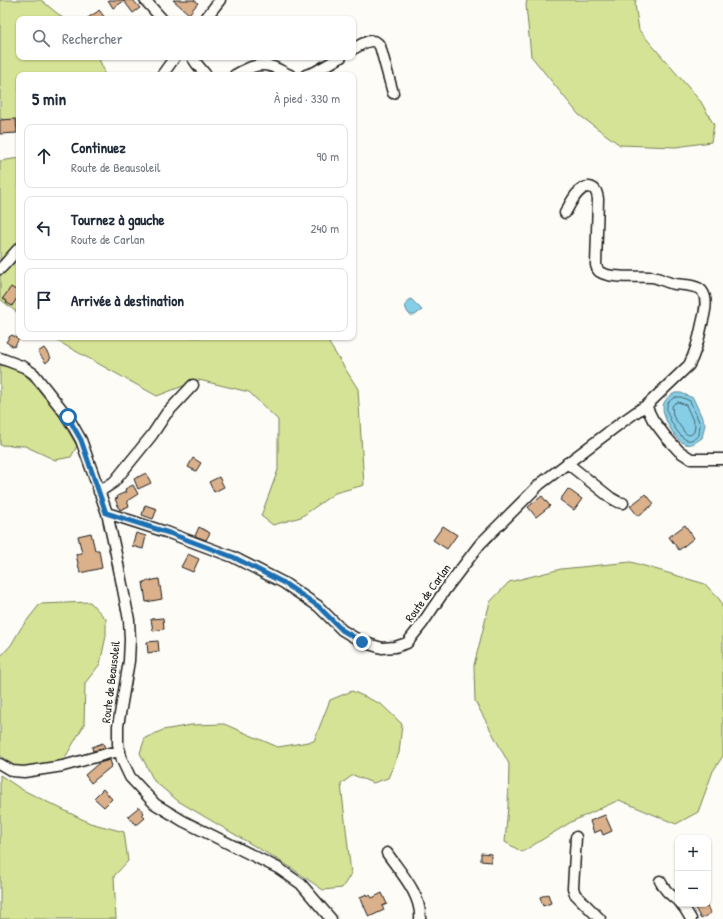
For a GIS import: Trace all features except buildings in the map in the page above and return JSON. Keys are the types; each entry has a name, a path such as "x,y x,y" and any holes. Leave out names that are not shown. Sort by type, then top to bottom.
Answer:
{"street":[{"path":"146,0 159,16"},
{"path":"207,16 220,0"},
{"path":"356,48 368,41 372,40 378,42 393,93"},
{"path":"164,72 173,60"},
{"path":"194,60 204,72"},
{"path":"315,72 336,60"},
{"path":"241,72 251,67 261,65 272,66 282,72"},
{"name":"Route de Carlan","path":"106,513 169,533 233,557 284,583 318,606 342,630 362,642 382,648 395,647 407,643 480,544 540,484 622,422 646,406 689,365 696,351 705,309 702,291 696,288 669,283 654,277 602,274 597,270 598,199 596,191 592,187 586,187 579,191 565,213"},
{"path":"0,269 16,252"},
{"name":"Route de Beausoleil","path":"0,358 24,366 34,374 68,417 81,440 106,513 129,620 129,661 118,726 118,744 122,760 130,777 155,804 183,821 278,868 301,884 331,919"},
{"path":"99,492 114,482 152,435 166,414 193,385"},
{"path":"646,406 653,420 679,451 691,459 723,459"},
{"path":"567,463 611,498 623,503"},
{"path":"0,764 12,771 24,772 63,766 120,751"},
{"path":"576,836 573,888 575,894 600,919"},
{"path":"387,854 416,897 419,904 420,919"},
{"path":"660,880 663,887 675,899"},
{"path":"683,907 691,919"}],"green space":[{"path":"0,0 41,0 60,16 16,16 16,60 99,60 104,72 16,72 16,126 0,118"},
{"path":"527,0 636,0 635,4 639,30 701,102 714,125 711,142 676,147 620,145 579,115 531,56 526,5"},
{"path":"16,158 16,312 0,299 0,161"},
{"path":"55,340 327,340 358,389 364,485 335,493 301,517 273,525 261,516 278,470 278,420 249,392 199,380 157,396"},
{"path":"0,365 21,370 55,409 77,446 71,457 55,460 25,446 0,445"},
{"path":"631,562 705,584 720,600 723,609 723,756 713,771 698,812 676,824 619,800 571,822 522,852 505,842 509,764 475,701 474,665 490,602 509,582 561,569"},
{"path":"90,602 106,619 106,636 100,664 85,683 84,725 60,766 41,774 12,766 0,755 0,657 11,645 21,628 40,604"},
{"path":"352,691 381,704 402,724 399,753 388,778 373,783 353,775 341,784 351,874 342,888 323,890 290,867 178,801 154,781 140,753 145,738 163,730 191,725 224,724 278,747 314,741 330,700"},
{"path":"0,775 21,789 90,823 124,832 128,861 114,876 116,919 0,919"}],"water":[{"path":"411,299 422,310 415,315 410,315 406,309 407,302"},
{"path":"675,393 681,393 693,398 705,424 702,438 692,444 686,444 677,438 666,420 663,408 664,403 667,398"}],"route":[{"path":"68,417 81,440 106,513 169,533 233,557 284,583 318,606 342,630 362,642"}]}
